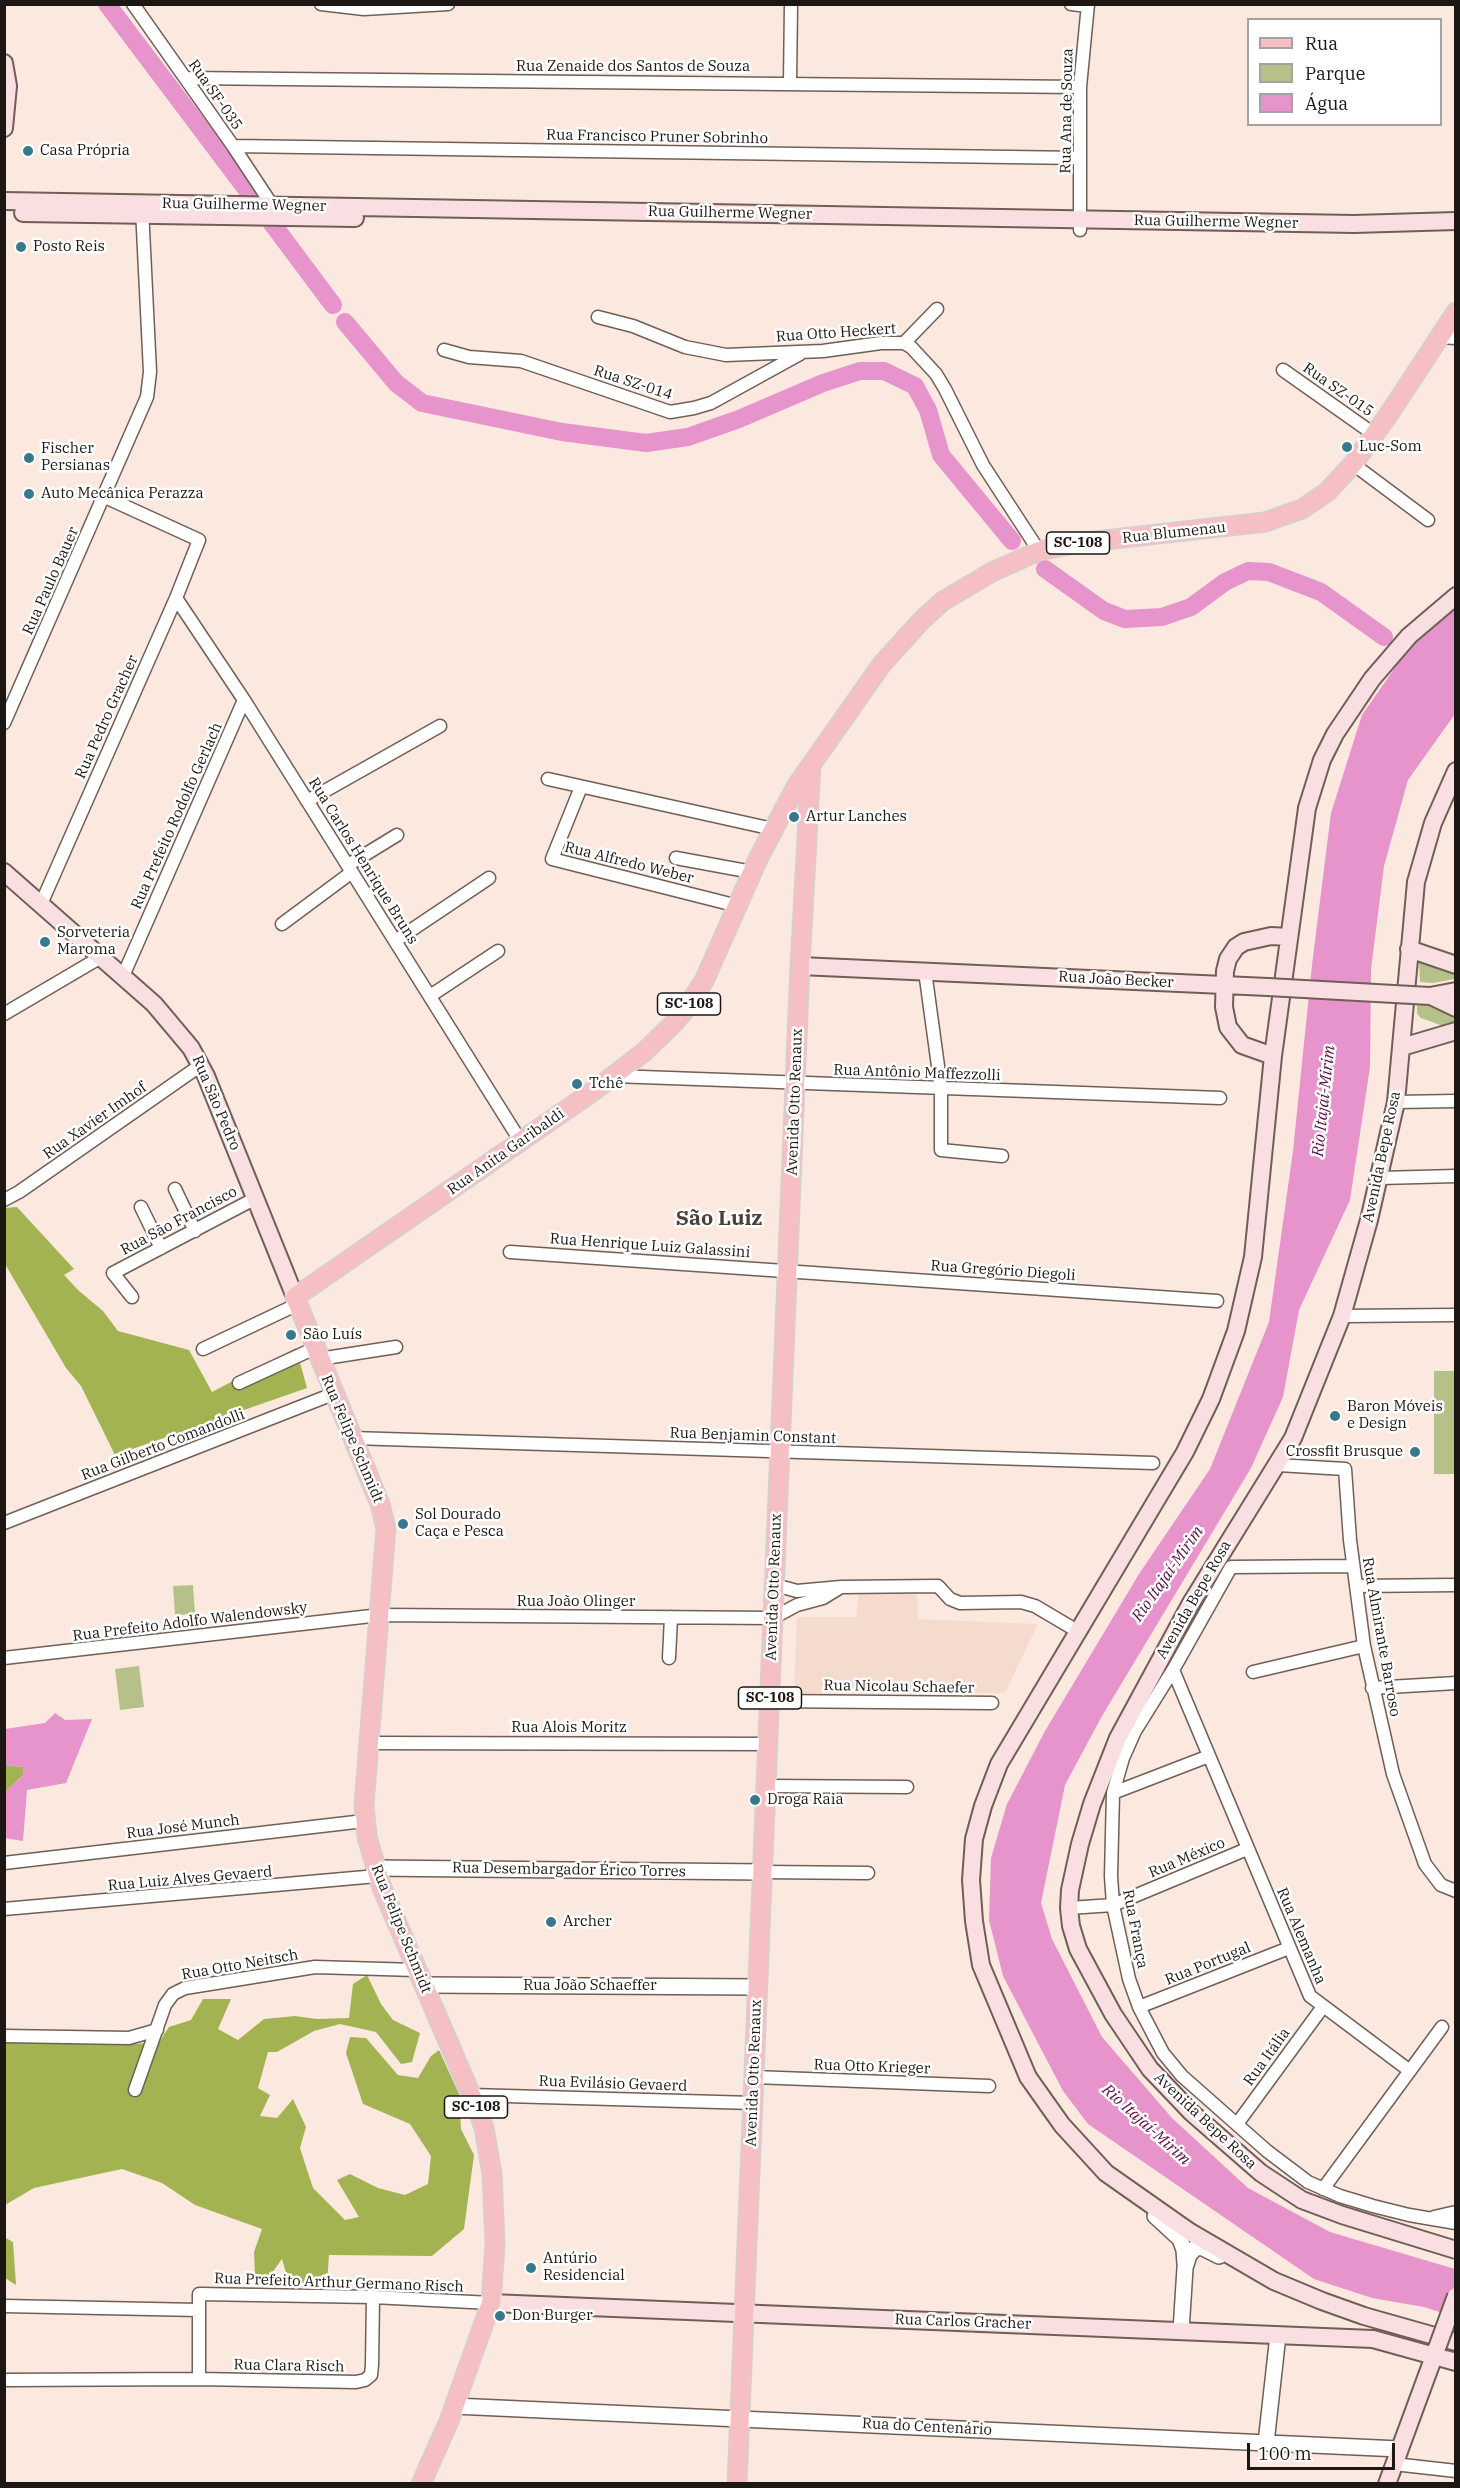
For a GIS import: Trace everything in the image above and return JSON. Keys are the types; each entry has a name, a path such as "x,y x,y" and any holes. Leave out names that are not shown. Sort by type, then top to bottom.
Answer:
{"main road":[{"path":"4,63 8,86 4,128"},
{"name":"Rua Guilherme Wegner","path":"4,201 142,209 1405,229 1455,232"},
{"name":"Rua Guilherme Wegner","path":"4,213 142,209"},
{"name":"Rua Guilherme Wegner","path":"1405,229 1455,221"},
{"name":"Rua Blumenau","path":"811,763 882,664 922,620 943,601 965,586 1038,551 1078,543 1265,522 1284,517 1316,501 1353,464 1375,435 1447,337 1455,312"},
{"path":"1455,596 1409,636 1372,679 1335,734 1322,760 1307,808 1273,1056 1253,1257 1236,1331 1211,1399 1185,1452 999,1764 983,1806 974,1839 971,1880 974,1921 981,1965 1028,2077 1082,2148 1106,2173 1137,2197 1242,2264 1322,2301 1455,2342"},
{"name":"Rua Anita Garibaldi","path":"297,1301 614,1076 644,1052 685,1010 708,973 773,829 811,763"},
{"name":"Avenida Otto Renaux","path":"737,2484 800,966 811,763"},
{"name":"Avenida Bepe Rosa","path":"1455,771 1423,853 1416,882 1395,1102 1380,1178 1342,1316 1304,1415 1278,1465 1211,1569 1118,1737 1092,1804 1080,1844 1070,1890 1069,1908 1071,1926 1078,1949 1113,2014 1150,2069 1192,2113 1261,2173 1302,2200 1342,2215 1455,2250"},
{"path":"785,807 797,802 809,809"},
{"name":"Rua São Pedro","path":"4,872 170,1020 191,1048 201,1065 297,1301"},
{"path":"1273,1056 1242,1045 1228,1028 1224,1007 1224,985 1228,959 1236,947 1258,938 1289,937"},
{"path":"1408,949 1455,964"},
{"name":"Rua João Becker","path":"800,966 1430,996 1455,991"},
{"name":"Rua João Becker","path":"1430,996 1455,1008"},
{"path":"1402,1047 1455,1032"},
{"name":"Rua Felipe Schmidt","path":"297,1301 333,1394 380,1503 386,1528 364,1821 376,1872 484,2128 492,2174 495,2244 491,2303 454,2406 421,2484"},
{"path":"1387,2484 1455,2296"},
{"name":"Rua Carlos Gracher","path":"491,2303 1373,2338 1435,2352 1455,2362"}],"street":[{"name":"Rua SF-035","path":"133,4 233,146 272,211"},
{"path":"321,4 364,9 448,4"},
{"path":"790,83 791,4"},
{"path":"1071,4 1088,5"},
{"name":"Rua Ana de Souza","path":"1080,225 1080,87 1088,5"},
{"name":"Rua Zenaide dos Santos de Souza","path":"186,78 1080,87"},
{"name":"Rua Francisco Pruner Sobrinho","path":"233,146 1080,158"},
{"name":"Rua Paulo Bauer","path":"4,723 144,407 149,385 142,209"},
{"path":"904,343 937,309"},
{"name":"Rua Otto Heckert","path":"598,317 619,322 685,347 713,354 737,356 904,343 919,353 936,374 953,402 983,465 1038,551"},
{"name":"Rua SZ-014","path":"444,350 469,357 521,361 670,412 694,408 720,399 804,351"},
{"name":"Rua SZ-015","path":"1283,370 1375,435"},
{"path":"1353,464 1428,520"},
{"name":"Rua Pedro Gracher","path":"41,904 176,598 199,540 105,497"},
{"name":"Rua Carlos Henrique Bruns","path":"176,598 244,700 521,1142"},
{"name":"Rua Prefeito Rodolfo Gerlach","path":"123,976 244,700"},
{"path":"307,801 440,726"},
{"path":"548,779 773,829"},
{"name":"Rua Alfredo Weber","path":"581,787 552,859 738,906"},
{"path":"282,924 350,868 397,835"},
{"path":"676,858 752,872"},
{"path":"395,941 489,878"},
{"path":"430,996 498,951"},
{"path":"4,1014 101,957"},
{"path":"925,971 941,1088 941,1150 1002,1156"},
{"name":"Rua Xavier Imhof","path":"4,1200 19,1192 201,1065"},
{"name":"Rua Antônio Maffezzolli","path":"614,1076 1220,1098"},
{"path":"1395,1102 1455,1101"},
{"path":"1380,1178 1455,1176"},
{"path":"175,1189 195,1231"},
{"name":"Rua São Francisco","path":"132,1297 112,1273 255,1198"},
{"path":"141,1207 161,1248"},
{"name":"Rua Henrique Luiz Galassini","path":"510,1252 788,1271"},
{"name":"Rua Gregório Diegoli","path":"788,1271 1217,1300"},
{"path":"203,1349 297,1301"},
{"path":"1342,1316 1455,1316"},
{"path":"239,1383 317,1354 396,1347"},
{"name":"Rua Gilberto Comandolli","path":"4,1523 333,1394"},
{"name":"Rua Benjamin Constant","path":"352,1438 1153,1463"},
{"name":"Rua Almirante Barroso","path":"1278,1465 1345,1469 1353,1566 1364,1646 1393,1774 1420,1853 1435,1879 1455,1892"},
{"name":"Rua França","path":"1353,1566 1231,1567 1128,1746 1113,1793 1111,1876 1113,1905 1129,1979 1139,2007 1163,2053 1182,2076 1283,2164 1308,2182 1373,2206 1455,2223"},
{"path":"775,1585 797,1591 842,1587 938,1586 950,1599 960,1603 1021,1602 1035,1606 1078,1632"},
{"path":"1356,1586 1455,1585"},
{"path":"773,1618 797,1605 823,1598 842,1587"},
{"name":"Rua João Olinger","path":"380,1615 773,1618"},
{"name":"Rua Prefeito Adolfo Walendowsky","path":"4,1658 380,1615"},
{"path":"669,1658 671,1617"},
{"path":"1253,1672 1364,1646"},
{"name":"Rua Alemanha","path":"1173,1670 1310,1996 1322,2008 1410,2071"},
{"path":"1372,1688 1455,1683"},
{"name":"Rua Nicolau Schaefer","path":"770,1701 992,1703"},
{"name":"Rua Alois Moritz","path":"369,1743 768,1744"},
{"path":"1113,1793 1209,1756"},
{"path":"766,1786 907,1787"},
{"name":"Rua José Munch","path":"4,1863 364,1821"},
{"name":"Rua México","path":"1069,1908 1113,1905 1247,1849"},
{"name":"Rua Desembargador Érico Torres","path":"376,1872 763,1872"},
{"name":"Rua Luiz Alves Gevaerd","path":"4,1910 376,1872"},
{"path":"763,1872 868,1873"},
{"name":"Rua Portugal","path":"1139,2007 1289,1948"},
{"name":"Rua Otto Neitsch","path":"135,2091 165,2005 173,1994 185,1988 315,1967 420,1977"},
{"name":"Rua João Schaeffer","path":"420,1977 758,1987"},
{"name":"Rua Itália","path":"1237,2124 1322,2008"},
{"path":"1323,2189 1442,2027"},
{"path":"4,2036 129,2038 157,2030"},
{"name":"Rua Otto Krieger","path":"754,2077 989,2086"},
{"name":"Rua Evilásio Gevaerd","path":"471,2095 753,2103"},
{"path":"1137,2197 1180,2239 1184,2250 1181,2331"},
{"name":"Rua França","path":"1424,2218 1455,2212"},
{"path":"1185,2268 1189,2255 1196,2247 1242,2264"},
{"name":"Rua Prefeito Arthur Germano Risch","path":"199,2310 199,2294 373,2297 491,2303"},
{"name":"Rua Clara Risch","path":"199,2379 356,2382 365,2380 371,2375 372,2365 373,2297"},
{"path":"4,2306 199,2310 199,2379 4,2380"},
{"path":"1266,2443 1278,2335"},
{"name":"Rua do Centenário","path":"454,2406 1266,2443 1397,2456"},
{"path":"1397,2456 1455,2471"}],"shaded area":[{"path":"917,1591 918,1619 1038,1624 1005,1693 794,1694 797,1617 856,1617 859,1592"}],"green space":[{"path":"1426,960 1455,969 1455,979 1433,983 1420,982 1419,963"},
{"path":"1417,1004 1433,1004 1455,1014 1455,1022 1443,1026 1421,1018 1417,1014"},
{"path":"17,1207 74,1269 64,1275 103,1311 118,1331 189,1350 212,1392 296,1348 307,1388 115,1455 81,1386 66,1368 5,1264 5,1208"},
{"path":"1434,1371 1455,1371 1455,1474 1434,1474"},
{"path":"193,1585 195,1614 175,1615 173,1586"},
{"path":"139,1666 144,1707 120,1710 115,1669"},
{"path":"5,1765 23,1767 23,1775 5,1792"},
{"path":"367,1975 381,2004 393,2020 420,2033 412,2062 401,2064 376,2032 340,2024 314,2031 277,2052 268,2052 258,2088 270,2095 260,2116 277,2118 293,2099 306,2127 300,2148 313,2188 345,2220 359,2217 337,2180 350,2174 378,2188 405,2195 428,2184 431,2156 410,2124 363,2104 346,2053 350,2037 366,2038 398,2075 418,2078 431,2056 439,2050 459,2094 461,2129 474,2155 464,2229 432,2256 329,2255 327,2284 289,2283 282,2259 267,2280 255,2276 254,2252 262,2229 195,2205 162,2183 122,2169 34,2188 5,2205 5,2042 135,2044 159,2042 169,2027 191,2020 203,1999 231,1999 218,2029 238,2040 264,2019 295,2016 317,2019 349,2018 353,1984"},
{"path":"4,2237 13,2242 16,2285 5,2278"}],"water":[{"name":"Rio Itajaí-Mirim","path":"1455,609 1455,714 1408,780 1384,866 1371,969 1370,1067 1350,1200 1299,1310 1283,1397 1251,1468 1102,1716 1065,1785 1041,1903 1052,1939 1102,2037 1172,2118 1248,2188 1330,2232 1455,2269 1455,2317 1424,2307 1372,2298 1314,2279 1088,2124 1063,2091 1003,1976 989,1920 991,1858 1007,1804 1045,1731 1139,1574 1210,1469 1269,1322 1293,1151 1312,965 1331,813 1362,715 1406,652 1442,617"},
{"path":"55,1713 65,1720 92,1719 66,1783 27,1790 23,1841 5,1838 5,1792 23,1775 23,1767 5,1765 5,1729 45,1723"}],"waterway":[{"path":"107,4 250,194"},
{"path":"271,222 333,305"},
{"path":"345,322 396,383 422,403 562,432 646,443 688,437 739,419 823,383 860,371 884,371 915,386 928,410 941,455 1012,541"},
{"path":"1045,569 1104,611 1125,619 1162,617 1191,607 1225,582 1248,571 1269,572 1321,592 1384,637"}],"place":[{"name":"Casa Própria","path":"28,151"},
{"name":"Posto Reis","path":"21,247"},
{"name":"Luc-Som","path":"1347,447"},
{"name":"Fischer Persianas","path":"29,458"},
{"name":"Auto Mecânica Perazza","path":"29,494"},
{"name":"Artur Lanches","path":"794,817"},
{"name":"Sorveteria Maroma","path":"45,942"},
{"name":"Tchê","path":"577,1084"},
{"name":"São Luís","path":"291,1335"},
{"name":"Baron Móveis e Design","path":"1335,1416"},
{"name":"Crossfit Brusque","path":"1415,1452"},
{"name":"Sol Dourado Caça e Pesca","path":"403,1524"},
{"name":"Droga Raia","path":"755,1800"},
{"name":"Archer","path":"551,1922"},
{"name":"Antúrio Residencial","path":"531,2268"},
{"name":"Don Burger","path":"500,2316"}],"district":[{"name":"São Luiz","path":"719,1219"}]}
